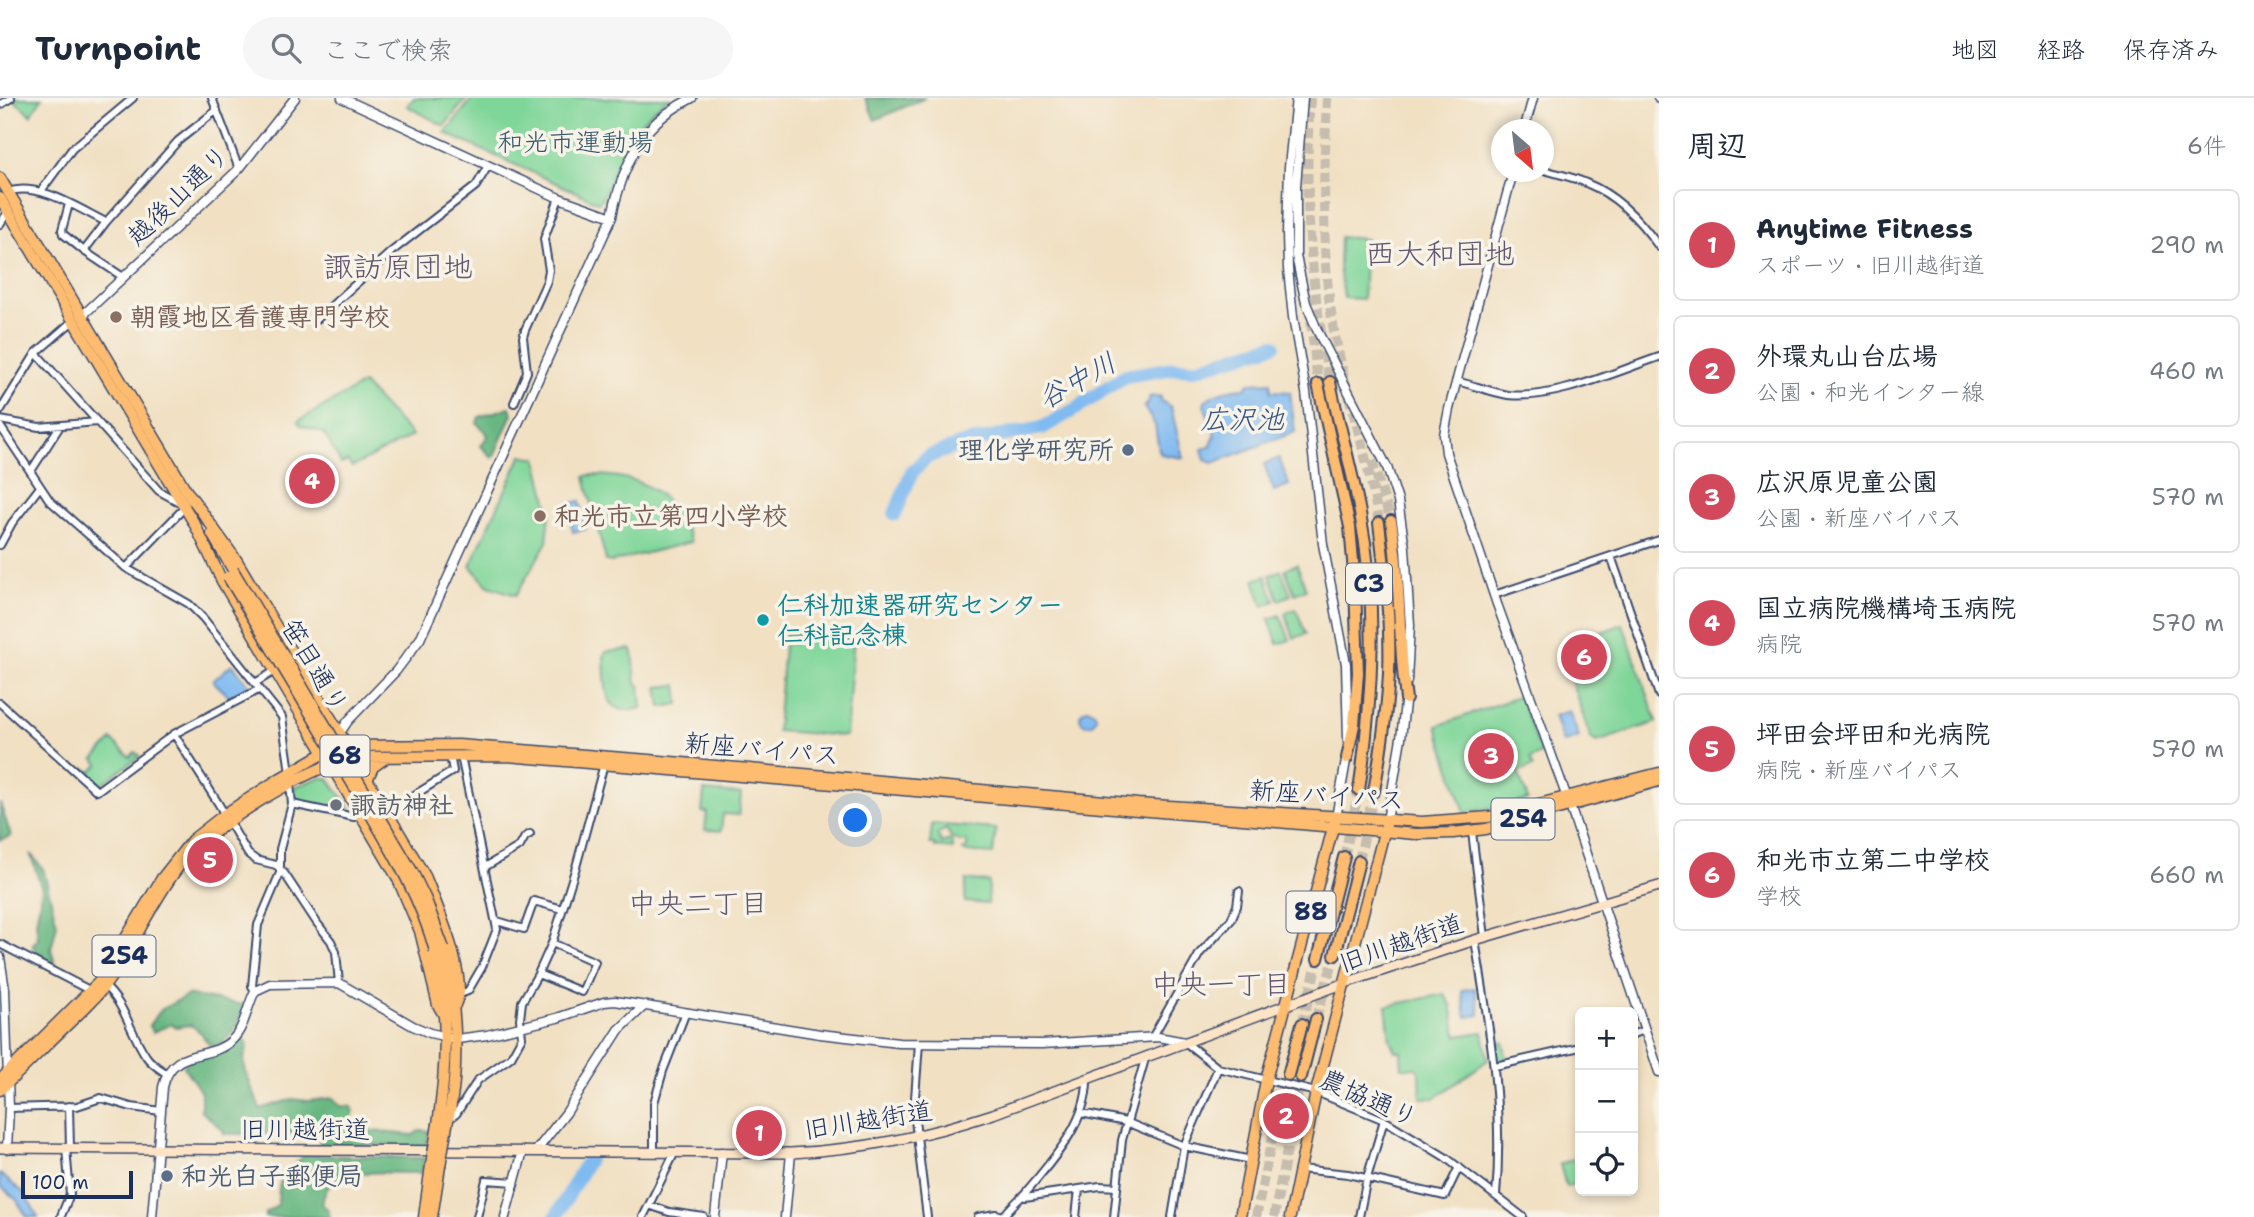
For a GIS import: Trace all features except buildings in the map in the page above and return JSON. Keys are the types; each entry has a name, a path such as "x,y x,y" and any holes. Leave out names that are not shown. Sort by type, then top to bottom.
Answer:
{"highway":[{"name":"C3","path":"1347,758 1354,725 1358,673 1355,584 1350,527 1324,383 1358,503 1368,569 1372,673 1359,790"},
{"name":"C3","path":"1374,791 1386,713 1389,672 1385,522 1398,579 1406,699"},
{"path":"1318,959 1344,857"},
{"path":"1335,955 1359,861"},
{"path":"1301,1077 1316,1018"},
{"path":"1288,1075 1302,1024"}],"main road":[{"name":"笹目通り","path":"0,178 8,212 189,494 231,574 411,886 440,950 454,1007 452,1038 443,1087 444,1122 424,1217"},
{"name":"笹目通り","path":"4,195 78,318 195,525 231,574"},
{"path":"189,494 237,561 425,876 441,914 454,958 460,994 454,1007"},
{"path":"195,525 222,581 304,721 329,751 330,764 409,902 420,931 438,1005 445,1017"},
{"path":"304,721 319,721 325,715 324,708"},
{"name":"新座バイパス","path":"4,1082 102,984 177,868 198,845 227,818 290,772 329,751 347,746 459,745 561,752 1138,804 1334,823 1384,832 1416,834 1472,832 1659,773"},
{"name":"新座バイパス","path":"227,818 330,764 354,757 507,756 1334,823 1471,820 1569,802 1659,781"},
{"path":"368,780 373,767 388,757"},
{"name":"88","path":"1291,1215 1316,1092 1387,821"},
{"name":"88","path":"1239,1217 1266,1080 1334,823"},
{"name":"旧川越街道","path":"4,1149 791,1153 854,1148 916,1137 993,1114 1345,983 1480,938 1659,886"},
{"name":"笹目通り","path":"440,950 445,1017 452,1038"},
{"name":"新座バイパス","path":"4,1082 91,991 102,984"},
{"name":"笹目通り","path":"432,1217 436,1165"}],"street":[{"path":"0,105 11,98"},
{"path":"41,191 72,149 133,98"},
{"path":"212,98 239,169"},
{"name":"越後山通り","path":"78,318 239,169 295,98"},
{"path":"342,98 559,198 612,217"},
{"path":"329,751 339,732 396,671 420,639 612,217 615,197 629,162 644,134 667,112 692,98"},
{"path":"1296,98 1289,167 1288,269 1306,392 1323,544 1346,664 1347,758 1334,823"},
{"path":"1303,98 1296,186 1296,256 1306,303 1386,465 1398,501 1405,548 1410,652 1402,738 1387,821"},
{"path":"1527,119 1533,98"},
{"path":"83,251 178,141 217,110"},
{"path":"317,319 391,253 476,187 488,166"},
{"path":"1554,173 1587,183 1613,198 1634,216 1659,247"},
{"path":"1510,182 1456,381 1446,425 1446,453 1569,802 1659,1072"},
{"path":"4,195 20,189 41,191 106,222"},
{"path":"514,403 527,372 523,337 547,281 544,239 559,198"},
{"path":"69,204 62,232 83,251 122,277"},
{"path":"0,225 8,212"},
{"path":"0,411 36,353 78,318"},
{"path":"36,353 159,491 186,506 126,568"},
{"path":"1456,381 1507,394 1538,393 1570,388 1659,357"},
{"path":"0,420 39,427 97,422"},
{"path":"0,426 50,501 126,568 188,604 203,618 282,717 290,772"},
{"path":"31,471 60,426"},
{"path":"0,545 40,487"},
{"path":"1494,595 1659,540"},
{"path":"1611,556 1659,695"},
{"path":"0,703 97,791 174,734 258,686 275,671"},
{"path":"174,734 251,858 280,867 331,941 336,952 339,983"},
{"path":"387,812 453,771 455,756"},
{"path":"455,756 485,867 496,921 495,936 482,968 468,991 460,994"},
{"path":"444,1122 456,1114 478,1080 511,1057 522,1037 522,1002 552,943 604,764"},
{"path":"255,991 252,986 258,925 280,873 280,849 292,804 290,784"},
{"path":"292,804 355,817 360,815"},
{"path":"1472,832 1480,938 1495,1066 1499,1158 1496,1195"},
{"path":"485,867 520,846 530,834"},
{"path":"1152,1038 1200,953 1231,920 1239,891"},
{"path":"496,921 524,929 534,901 562,909"},
{"path":"538,974 582,992 595,961 552,943"},
{"path":"0,944 91,991"},
{"path":"0,957 5,990 4,1082 9,1108 4,1149"},
{"path":"152,1217 163,1087 167,1074 171,1068 187,1058 232,1041 255,991 270,984 339,983 413,1026 452,1038 487,1035 522,1027 604,1002 625,1002 820,1034 899,1042 1042,1044 1152,1038 1185,1042"},
{"path":"102,984 121,1007 145,1056 167,1074"},
{"path":"536,1151 566,1113 619,1030 645,1005"},
{"path":"654,1152 654,1103 663,1071 686,1012"},
{"path":"1638,1032 1645,1030"},
{"path":"919,1042 914,1099 916,1137 928,1217"},
{"name":"農協通り","path":"1185,1042 1218,1068 1316,1092 1384,1120 1459,1167 1523,1217"},
{"path":"1495,1066 1575,1048"},
{"path":"1114,1217 1126,1122 1145,1059"},
{"path":"1172,1217 1184,1146 1218,1068"},
{"path":"978,1217 996,1214 1003,1216 1042,1173 1081,1113 1087,1079"},
{"path":"9,1108 82,1105 101,1098 131,1107 161,1111"},
{"path":"61,1216 70,1194 69,1106"},
{"path":"1081,1113 1126,1122 1184,1146 1251,1160"},
{"path":"1359,1217 1384,1120"},
{"path":"505,1217 523,1151"},
{"path":"643,1217 675,1152"},
{"path":"715,1217 722,1152"},
{"path":"785,1217 791,1153"},
{"path":"1300,1169 1367,1178 1445,1196 1459,1167"},
{"path":"477,1217 486,1180 515,1182"},
{"path":"1022,1196 1025,1198 1100,1186 1117,1187"},
{"path":"1076,1217 1079,1189"},
{"path":"649,1205 669,1212 704,1217"},
{"path":"1508,1205 1508,1217"}],"green space":[{"path":"42,98 31,115 13,99"},
{"path":"414,98 467,98 444,126 407,106"},
{"name":"和光市運動場","path":"473,98 669,98 635,130 627,142 603,198 598,202 445,133"},
{"path":"865,98 925,98 875,120"},
{"path":"1340,237 1366,239 1363,299 1344,298 1339,268"},
{"path":"363,384 412,436 352,467 348,461 341,464 324,433 300,425 298,421"},
{"path":"510,407 512,414 493,458 481,446 488,435 477,423 479,417"},
{"path":"522,455 537,458 550,513 547,542 516,595 488,586 470,566"},
{"path":"589,475 624,478 653,489 675,510 691,542 606,561 585,477"},
{"path":"1297,564 1306,589 1295,594 1285,569"},
{"path":"1281,570 1291,595 1279,600 1270,575"},
{"path":"1266,576 1275,601 1263,606 1254,580"},
{"path":"1296,609 1306,634 1294,638 1285,613"},
{"path":"1280,615 1290,640 1278,644 1269,619"},
{"path":"1623,624 1657,722 1597,742 1591,739 1560,647"},
{"path":"785,633 854,638 846,736 777,731"},
{"path":"631,649 636,684 640,685 642,708 619,709 608,697 604,655 606,652"},
{"path":"677,685 679,704 661,707 658,687"},
{"path":"1520,696 1541,754 1530,759 1533,767 1518,772 1528,800 1465,813 1437,726"},
{"path":"112,740 130,757 135,752 140,756 102,784 98,784 82,771 85,768 91,772 99,764 94,759"},
{"path":"319,778 328,778 353,811 349,814 295,802 294,787"},
{"path":"704,791 741,794 739,815 723,814 721,831 705,830 707,812 702,812"},
{"path":"0,803 11,836 0,840"},
{"path":"932,824 996,829 993,854 966,852 963,850 967,848 967,841 959,842 956,838 953,840 946,829 937,834 942,843 949,840 953,849 935,847 935,844 930,844"},
{"path":"30,853 43,869 57,924 51,949 57,970 44,963 32,945 38,939 36,922 42,889"},
{"path":"966,880 989,882 988,904 965,902"},
{"path":"1444,994 1451,1005 1457,1036 1483,1032 1488,1060 1435,1098 1421,1098 1420,1073 1416,1068 1402,1068 1401,1051 1395,1051 1390,1040 1386,1006"},
{"path":"188,995 244,1005 237,1025 225,1041 211,1047 191,1025 176,1027 172,1024 153,1032 149,1025 162,1009"},
{"path":"241,1037 247,1045 244,1061 246,1072 260,1109 293,1099 308,1101 333,1098 340,1106 351,1107 354,1111 349,1124 351,1129 413,1135 420,1130 429,1131 427,1146 320,1144 319,1133 224,1134 223,1130 201,1111 201,1092 183,1066 192,1060 222,1051"},
{"path":"1503,1042 1507,1059 1499,1062 1493,1044"},
{"path":"304,1155 424,1158 422,1173 363,1173 334,1180 327,1188 322,1204 330,1217 265,1217 266,1213 278,1205 279,1189 284,1175"},
{"path":"1575,1159 1575,1184 1566,1187 1560,1164"}],"water":[{"name":"広沢池","path":"1271,382 1271,391 1290,392 1295,432 1213,463 1205,460 1202,449 1210,447 1215,435 1205,401 1219,393 1245,388 1249,383"},
{"name":"広沢池","path":"1159,396 1161,401 1171,407 1183,458 1161,454 1159,450 1155,425 1144,407 1149,402 1149,397"},
{"path":"1279,458 1289,485 1274,491 1264,464"},
{"path":"580,501 586,529 573,532 567,504"},
{"path":"232,664 249,685 248,691 233,700 213,681"},
{"path":"1088,709 1096,717 1088,725 1080,717"},
{"path":"1569,711 1579,737 1563,743 1554,716"},
{"path":"1475,988 1480,1015 1466,1017 1462,990"},
{"path":"0,1174 24,1193 38,1217 27,1217 16,1199 0,1186"}],"waterway":[{"name":"谷中川","path":"895,514 912,472 927,457 965,443 1042,428 1125,376 1174,368 1195,369 1274,345"},
{"name":"谷中川","path":"556,1217 589,1158"}],"tunnel":[{"path":"1310,98 1310,241 1330,382"},
{"path":"1327,98 1324,215 1330,302 1339,355 1379,523"},
{"path":"1311,321 1318,384"},
{"path":"1372,461 1391,521"},
{"path":"1344,857 1359,790"},
{"path":"1359,861 1374,791"},
{"path":"1316,1019 1335,955"},
{"path":"1302,1024 1318,959"},
{"path":"1256,1217 1288,1075"},
{"path":"1274,1217 1301,1077"}],"place":[{"name":"朝霞地区看護専門学校","path":"116,317"},
{"name":"理化学研究所","path":"1128,450"},
{"name":"国立病院機構埼玉病院","path":"312,481"},
{"name":"和光市立第四小学校","path":"540,516"},
{"name":"仁科加速器研究センター 仁科記念棟","path":"763,620"},
{"name":"和光市立第二中学校","path":"1584,657"},
{"name":"広沢原児童公園","path":"1491,756"},
{"name":"諏訪神社","path":"336,805"},
{"name":"坪田会坪田和光病院","path":"210,860"},
{"name":"外環丸山台広場","path":"1286,1116"},
{"name":"Anytime Fitness","path":"759,1133"},
{"name":"和光白子郵便局","path":"167,1176"}],"district":[{"name":"西大和団地","path":"1440,254"},
{"name":"諏訪原団地","path":"398,267"},
{"name":"中央二丁目","path":"698,903"},
{"name":"中央一丁目","path":"1221,984"}]}
